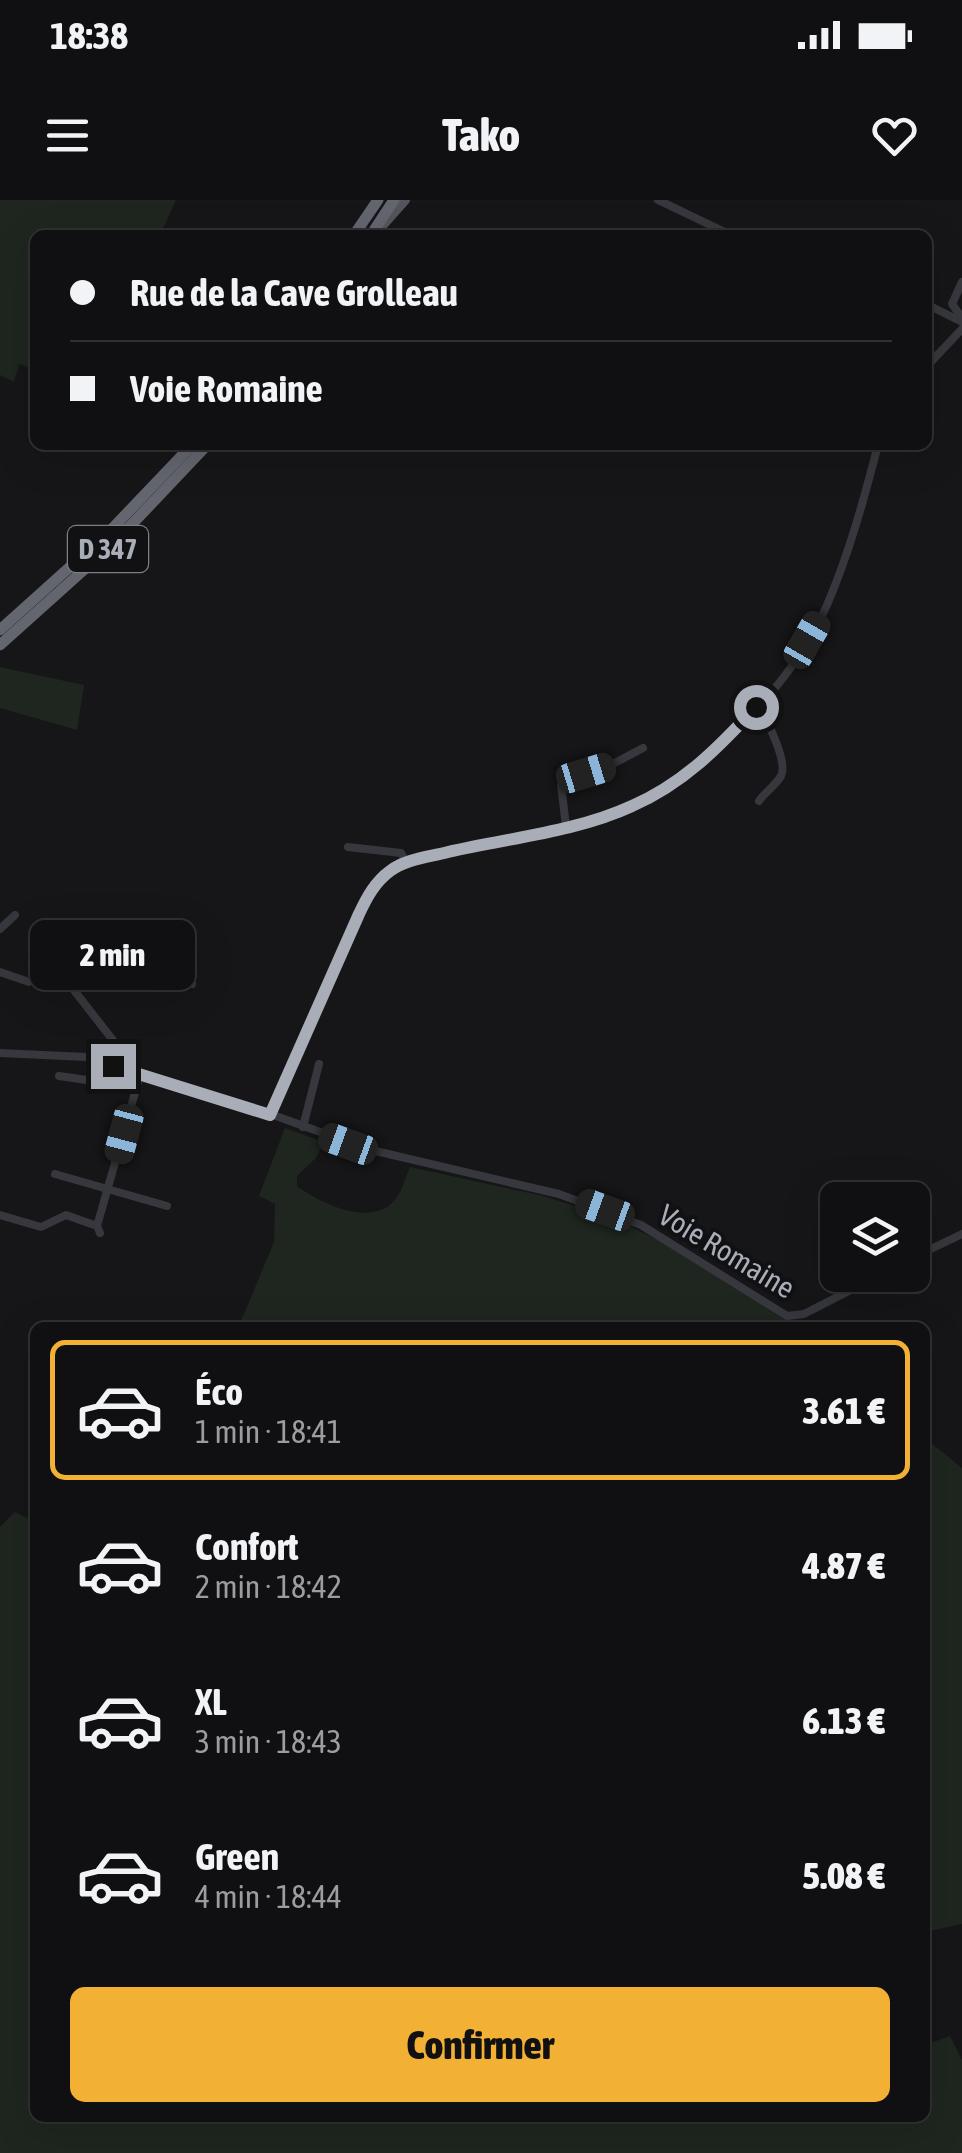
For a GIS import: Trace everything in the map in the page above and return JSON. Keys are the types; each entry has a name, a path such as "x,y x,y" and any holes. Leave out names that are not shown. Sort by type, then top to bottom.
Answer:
{"highway":[{"path":"357,230 378,200"},
{"path":"375,230 394,200"},
{"name":"D 347","path":"0,630 89,551 187,450"},
{"name":"D 347","path":"0,645 107,550 203,450"}],"main road":[{"path":"377,230 405,200"}],"street":[{"path":"658,200 720,230"},
{"path":"962,282 952,304 962,320"},
{"path":"932,307 962,320"},
{"path":"932,361 962,329"},
{"path":"270,1115 370,893 393,868 606,817 661,792 701,764 756,707 782,676 826,607 856,525 877,450"},
{"path":"756,707 766,716 784,765 780,778 759,801"},
{"path":"566,826 560,785 564,780 608,766 643,748"},
{"path":"348,847 401,853 406,862"},
{"path":"0,929 15,915"},
{"path":"130,974 137,939"},
{"path":"129,1072 126,1057 63,976 62,968 68,965 192,984"},
{"path":"0,972 30,982"},
{"name":"Voie Romaine","path":"0,1053 86,1057 367,1149 534,1187 605,1210 654,1232 782,1314 796,1316 845,1292"},
{"path":"303,1127 319,1064"},
{"path":"0,1216 41,1227 66,1215 99,1229 140,1075"},
{"path":"59,1076 136,1087"},
{"path":"55,1174 167,1206"},
{"path":"930,1249 962,1234"}],"shaded area":[{"path":"0,200 176,200 162,230 30,230 30,367 19,364 14,382 0,375"},
{"path":"0,667 84,685 77,730 0,708"},
{"path":"285,1128 324,1142 316,1158 297,1176 297,1186 331,1205 357,1212 382,1210 398,1196 410,1167 543,1196 613,1218 662,1242 788,1322 241,1322 274,1242 275,1204 259,1196"},
{"path":"930,1442 962,1468 962,1924 930,1931"},
{"path":"15,1512 30,1520 30,2122 930,2122 930,2043 950,2036 962,2060 962,2153 0,2153 0,1527"}],"route":[{"path":"113,1066 270,1115 359,914 381,878 406,862 606,817 632,806 661,792 701,764 756,707"}]}
